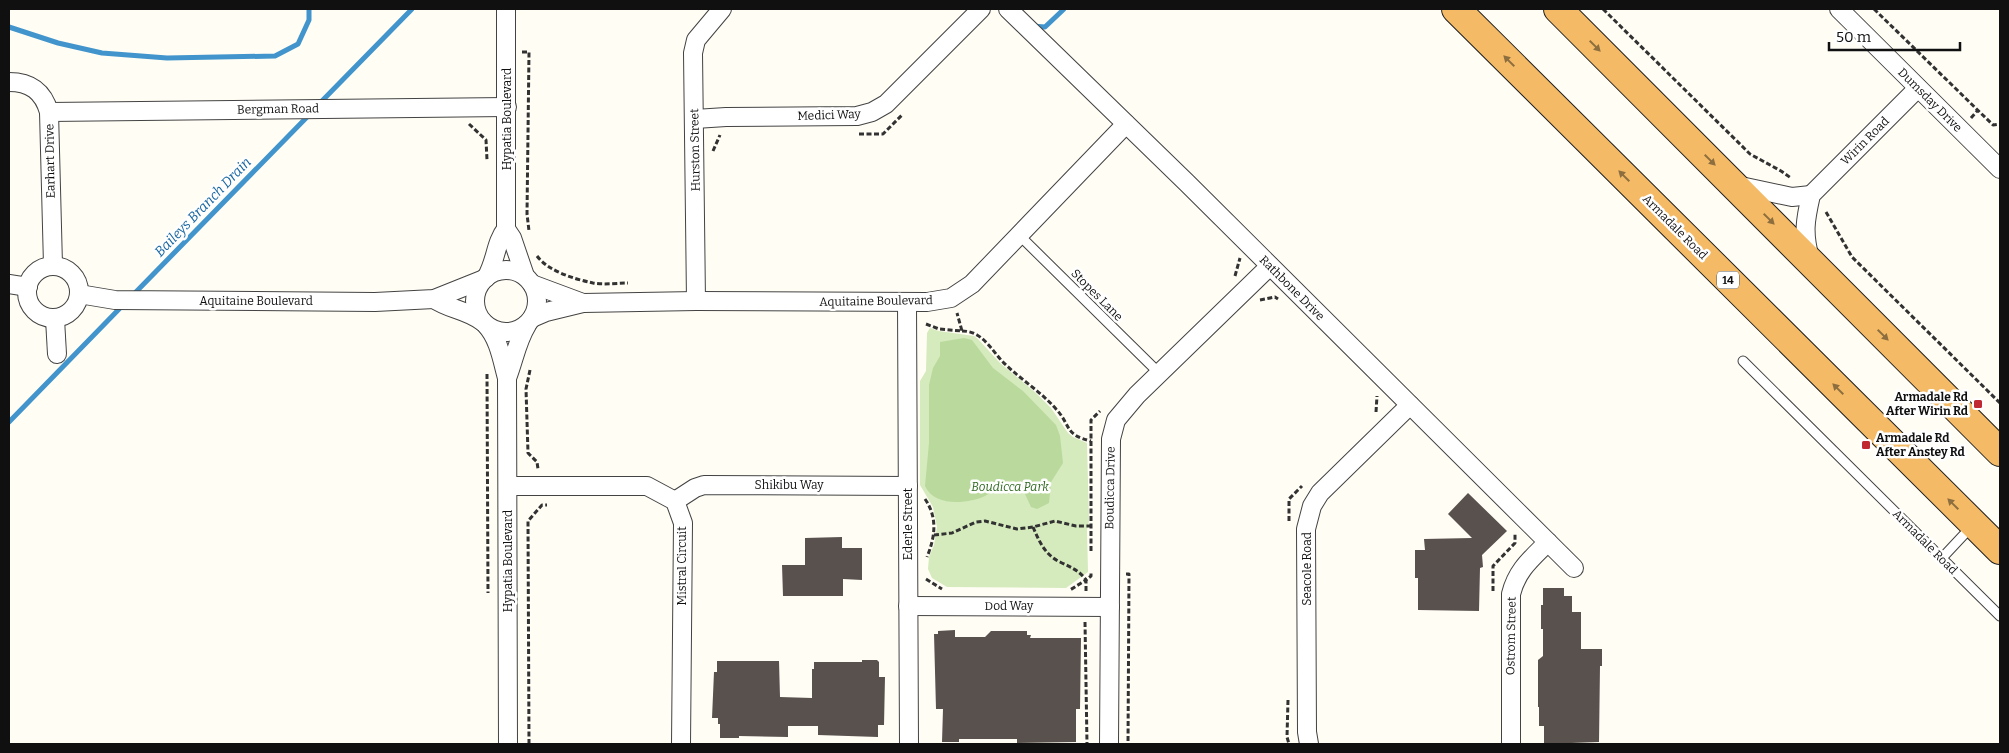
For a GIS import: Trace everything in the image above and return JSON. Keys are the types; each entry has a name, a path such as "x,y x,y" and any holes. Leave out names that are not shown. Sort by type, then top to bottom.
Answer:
{"highway":[{"name":"Armadale Road","path":"1456,9 2000,550"},
{"path":"1558,9 2000,452"}],"street":[{"name":"Hypatia Boulevard","path":"485,278 494,262 500,238 506,229 506,9"},
{"name":"Hurston Street","path":"696,301 693,53 696,40 722,9"},
{"name":"Medici Way","path":"695,119 857,116 872,112 886,104 981,9"},
{"name":"Rathbone Drive","path":"1008,9 1270,266 1404,410 1574,568"},
{"name":"Dumsday Drive","path":"1839,9 1998,164"},
{"name":"Earhart Drive","path":"9,82 20,82 30,85 46,101 49,112 53,265"},
{"name":"Wirin Road","path":"1811,195 1918,88"},
{"name":"Bergman Road","path":"49,112 507,107"},
{"name":"Aquitaine Boulevard","path":"583,303 696,301 907,303 951,298 972,284 1018,234 1126,124"},
{"path":"1735,185 1792,196 1811,195 1806,219 1805,239 1810,262"},
{"name":"Hypatia Boulevard","path":"506,229 512,238 523,247 529,280"},
{"path":"53,265 71,274 77,283 79,294 71,310 64,316 55,319 43,317 34,311 29,300 28,287 36,272 53,265"},
{"name":"Boudicca Drive","path":"1110,744 1111,440 1116,420 1159,373 1270,266"},
{"path":"507,378 492,331 476,308 475,300 479,286 485,278 495,272 505,270 516,272 529,280 583,303"},
{"name":"Aquitaine Boulevard","path":"79,294 115,300 375,302 434,299 485,278"},
{"path":"507,378 519,340 529,322 537,301 529,280"},
{"path":"9,284 28,287"},
{"name":"Aquitaine Boulevard","path":"434,299 444,306 466,311 485,323"},
{"path":"485,323 494,329 511,332 546,312 583,303"},
{"name":"Ederle Street","path":"907,303 910,744"},
{"path":"55,319 58,354"},
{"name":"Hypatia Boulevard","path":"507,378 508,744"},
{"name":"Seacole Road","path":"1309,744 1307,722 1306,529 1312,506 1320,493 1404,410"},
{"name":"Shikibu Way","path":"675,501 695,488 704,485 908,486"},
{"path":"508,486 647,486 675,501"},
{"name":"Mistral Circuit","path":"675,501 683,523 680,744"},
{"name":"Ostrom Street","path":"1511,744 1511,594 1514,579 1548,542"},
{"name":"Dod Way","path":"908,606 1110,607"}],"lane":[{"name":"Stopes Lane","path":"1018,234 1159,373"},
{"name":"Armadale Road","path":"1743,361 2000,616"},
{"path":"1942,558 1974,524"}],"path":[{"path":"1874,9 1993,125 2000,124"},
{"path":"507,53 529,52 527,214 523,247 542,263 557,271 556,292"},
{"path":"854,134 883,134 903,114"},
{"path":"467,122 486,140 487,168"},
{"path":"713,158 713,149 720,135 729,135"},
{"path":"1234,278 1241,257"},
{"path":"1254,302 1275,297 1282,304"},
{"path":"962,331 956,312 964,308"},
{"path":"926,324 940,329 978,335 1007,366 1037,389 1053,406 1071,432 1091,442"},
{"path":"488,596 487,349 499,349"},
{"path":"528,744 528,522 542,505 538,462 528,453 526,389 530,365"},
{"path":"1370,418 1377,411 1378,394 1404,410"},
{"path":"1091,556 1091,420 1104,406"},
{"path":"1289,529 1289,499 1302,486"},
{"path":"542,505 552,505"},
{"path":"934,535 952,533 976,522 985,521 1017,529 1055,521 1076,526 1091,526"},
{"path":"1033,527 1040,543 1048,554 1074,568 1086,580 1087,744"},
{"path":"1493,596 1493,566 1515,543 1516,533"},
{"path":"1086,580 1091,576 1091,566"},
{"path":"1288,698 1287,737 1289,744"}],"green space":[{"name":"Boudicca Park","path":"930,328 974,336 1000,363 1051,408 1068,433 1087,443 1088,572 1066,588 947,587 932,578 928,569 929,557 934,545 937,527 933,507 920,485 920,381 926,371 927,333"},
{"path":"964,338 972,340 993,368 1023,391 1056,425 1060,436 1063,463 1051,482 1049,503 1037,509 1031,507 1020,483 1014,481 1000,484 978,499 961,502 943,501 936,498 929,493 925,486 929,443 929,385 933,368 940,356 940,342"}],"building":[{"path":"1468,493 1507,531 1482,555 1483,567 1480,568 1479,611 1418,610 1418,578 1415,578 1415,550 1425,550 1424,539 1472,538 1448,514"},
{"path":"842,537 842,548 862,548 862,580 843,579 843,596 783,596 782,565 805,565 805,538"},
{"path":"1543,588 1564,588 1564,596 1572,596 1572,612 1581,612 1581,649 1602,649 1599,742 1544,744 1544,726 1539,726 1538,707 1538,660 1543,656 1541,605 1543,605"},
{"path":"955,630 955,637 985,637 991,631 1027,631 1027,635 1031,635 1030,638 1081,638 1080,709 1076,709 1076,742 1017,743 1017,739 959,739 959,742 942,742 943,709 936,709 934,634 938,634 938,631"},
{"path":"862,660 877,660 879,662 879,677 885,677 884,725 878,725 878,737 818,735 818,726 788,726 788,737 739,736 739,738 720,738 718,718 712,718 714,672 717,672 717,661 779,661 780,697 812,698 812,669 814,669 814,662 862,662"}],"waterway":[{"path":"9,27 58,43 102,53 167,58 275,56 298,44 309,20 309,9"},
{"name":"Baileys Branch Drain","path":"318,105 412,9"},
{"name":"Baileys Branch Drain","path":"1032,26 1045,27 1064,9"},
{"name":"Baileys Branch Drain","path":"132,296 309,115"},
{"name":"Baileys Branch Drain","path":"9,422 124,304"}],"place":[{"name":"Armadale Rd After Wirin Rd","path":"1978,404"},
{"name":"Armadale Rd After Anstey Rd","path":"1866,445"}]}
